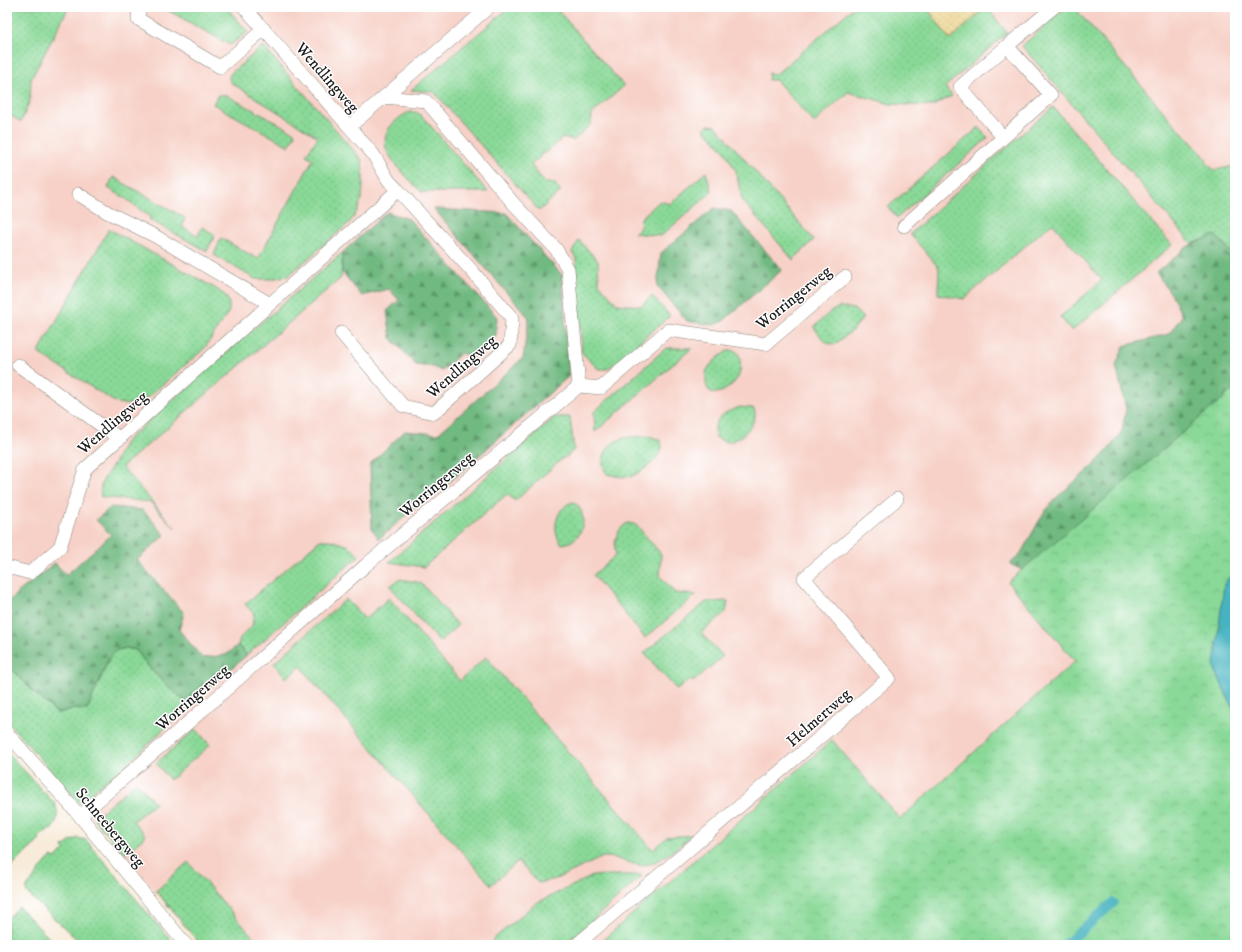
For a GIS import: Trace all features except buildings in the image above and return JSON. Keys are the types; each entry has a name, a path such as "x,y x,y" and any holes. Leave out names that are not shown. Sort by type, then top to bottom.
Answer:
{"lane":[{"path":"139,7 138,20 220,67 264,29"},
{"name":"Wendlingweg","path":"244,7 373,154 389,181 512,318 510,345 434,413 404,406 340,333"},
{"path":"349,127 489,7"},
{"path":"1003,137 960,86 1054,7"},
{"path":"904,226 1051,95 1007,46"},
{"path":"384,97 426,101 514,204 556,250 568,269 579,386"},
{"name":"Wendlingweg","path":"7,568 30,573 60,547 85,469 398,190"},
{"path":"78,194 107,212 154,236 270,304"},
{"name":"Worringerweg","path":"80,816 220,695 366,565 579,386 601,388 668,330 766,344 845,277"},
{"path":"18,365 120,439"},
{"name":"Helmertweg","path":"576,945 889,678 804,578 897,499"},
{"name":"Schneebergweg","path":"7,733 80,816 186,945"}],"shaded area":[{"path":"7,7 1235,7 1235,388 1008,582 1076,661 900,819 832,740 597,945 200,945 94,819 7,721"}],"green space":[{"path":"7,7 69,7 31,79 30,100 21,122 7,113"},
{"path":"162,7 226,7 248,32 230,45"},
{"path":"510,7 555,7 624,86 592,114 591,124 573,141 571,139 562,138 545,153 541,153 541,156 531,165 545,183 554,183 561,191 539,211 434,92 411,90"},
{"path":"854,7 933,7 930,12 950,40 983,10 989,10 1007,33 945,87 952,96 933,106 891,104 848,92 814,123 776,80 768,80 769,73 776,74"},
{"path":"1066,7 1074,7 1170,119 1207,159 1206,162 1214,170 1235,166 1235,256 1215,235 1192,244 1022,46"},
{"path":"263,46 362,160 363,185 361,201 350,222 288,276 270,279 255,279 214,255 221,238 258,259 313,159 306,155 318,137 230,82 230,74"},
{"path":"218,95 226,95 294,132 295,135 289,146 213,104"},
{"path":"1053,107 1172,245 1072,331 1060,317 1102,280 1052,223 964,299 938,294 939,268 910,234"},
{"path":"410,112 416,112 422,116 488,192 421,192 391,159 385,145 387,131 390,127 399,118"},
{"path":"708,125 716,126 814,240 793,260 742,200 736,171 724,150 704,129"},
{"path":"979,127 988,138 897,218 888,207"},
{"path":"706,172 712,192 661,236 634,233 640,228 641,218 660,201 670,204"},
{"path":"113,177 185,218 182,227 198,236 202,227 215,235 207,251 150,220 150,217 125,198 108,188"},
{"path":"714,208 731,211 782,270 722,322 713,325 687,321 657,286 661,253"},
{"path":"434,209 506,213 562,275 569,376 436,494 428,496 379,539 372,529 370,464 405,431 438,434 523,358 529,318"},
{"path":"387,212 409,219 497,317 496,335 472,357 461,353 442,371 433,367 416,365 391,338 387,311 399,300 389,289 362,296 342,272 343,252"},
{"path":"109,229 215,288 226,296 229,303 229,311 204,349 148,397 140,402 131,404 122,404 113,401 38,353"},
{"path":"1215,235 1235,256 1235,554 1032,575 1010,564 1021,553 1043,514 1057,497 1094,465 1109,449 1122,431 1126,409 1116,365 1124,346 1169,334 1182,316 1172,295 1156,273 1188,246"},
{"path":"579,240 598,261 599,283 617,304 641,306 652,296 670,316 608,369 598,369 582,353 576,259 572,252"},
{"path":"343,252 341,278 122,467 175,528 150,502 101,497 100,492 102,483 125,442"},
{"path":"839,307 854,309 863,318 852,331 835,344 830,344 823,340 814,327 830,312"},
{"path":"666,348 692,348 595,432 594,412"},
{"path":"730,350 736,351 740,358 739,376 724,391 716,393 712,392 707,388 706,384 707,370 720,356"},
{"path":"1235,388 1235,945 597,945 832,740 900,819 1075,661 1008,582"},
{"path":"740,407 753,408 755,418 752,424 744,434 733,441 725,442 720,440 716,437 715,430 717,420 729,411"},
{"path":"555,417 570,417 574,450 565,458 564,457 515,501 507,494 424,567 389,562"},
{"path":"643,436 660,440 662,446 659,455 646,468 632,476 623,477 607,474 603,461 610,445 625,438"},
{"path":"573,502 579,507 582,513 582,527 575,539 562,544 556,533 557,520 562,509 567,504"},
{"path":"111,507 143,510 165,535 137,560 184,613 179,630 202,658 226,655 238,645 247,655 189,705 152,671 136,650 127,648 117,650 109,658 87,710 75,709 57,713 34,693 12,669 7,666 7,600 10,600 55,563 66,575 111,535 96,520"},
{"path":"628,523 634,524 638,527 661,554 660,576 675,593 696,595 645,638 593,575 616,555 616,537 621,529"},
{"path":"320,540 330,540 349,546 359,556 247,655 238,645 240,638 252,626 254,614 245,604"},
{"path":"400,579 421,583 458,625 439,642 390,586"},
{"path":"389,598 460,681 486,657 653,850 667,837 693,835 661,859 647,864 640,865 603,857 556,879 538,883 519,862 491,885 301,666 286,678 274,663 346,599 365,619"},
{"path":"728,601 726,612 701,633 723,656 693,682 690,679 677,690 644,653 706,602"},
{"path":"127,648 136,650 152,671 189,705 135,757 79,803 7,721 7,666 12,669 57,713 75,709 87,710 109,658 117,650"},
{"path":"196,729 210,745 170,780 156,763"},
{"path":"7,752 55,804 57,814 55,824 51,830 49,829 39,837 40,840 7,870"},
{"path":"136,782 155,803 133,821 146,836 125,854 94,819"},
{"path":"78,838 86,840 175,945 83,945 29,895 26,891 27,887 47,861 52,857 55,859 64,850 63,847"},
{"path":"188,862 260,945 201,945 156,891"},
{"path":"643,875 565,945 496,945 492,940 536,903 593,876"},
{"path":"19,907 57,945 7,945 7,921"}],"sand":[{"path":"933,7 986,7 950,40 930,12"}],"water":[{"path":"1235,570 1235,714 1214,667 1224,584"}],"waterway":[{"path":"1065,945 1113,903"}]}
